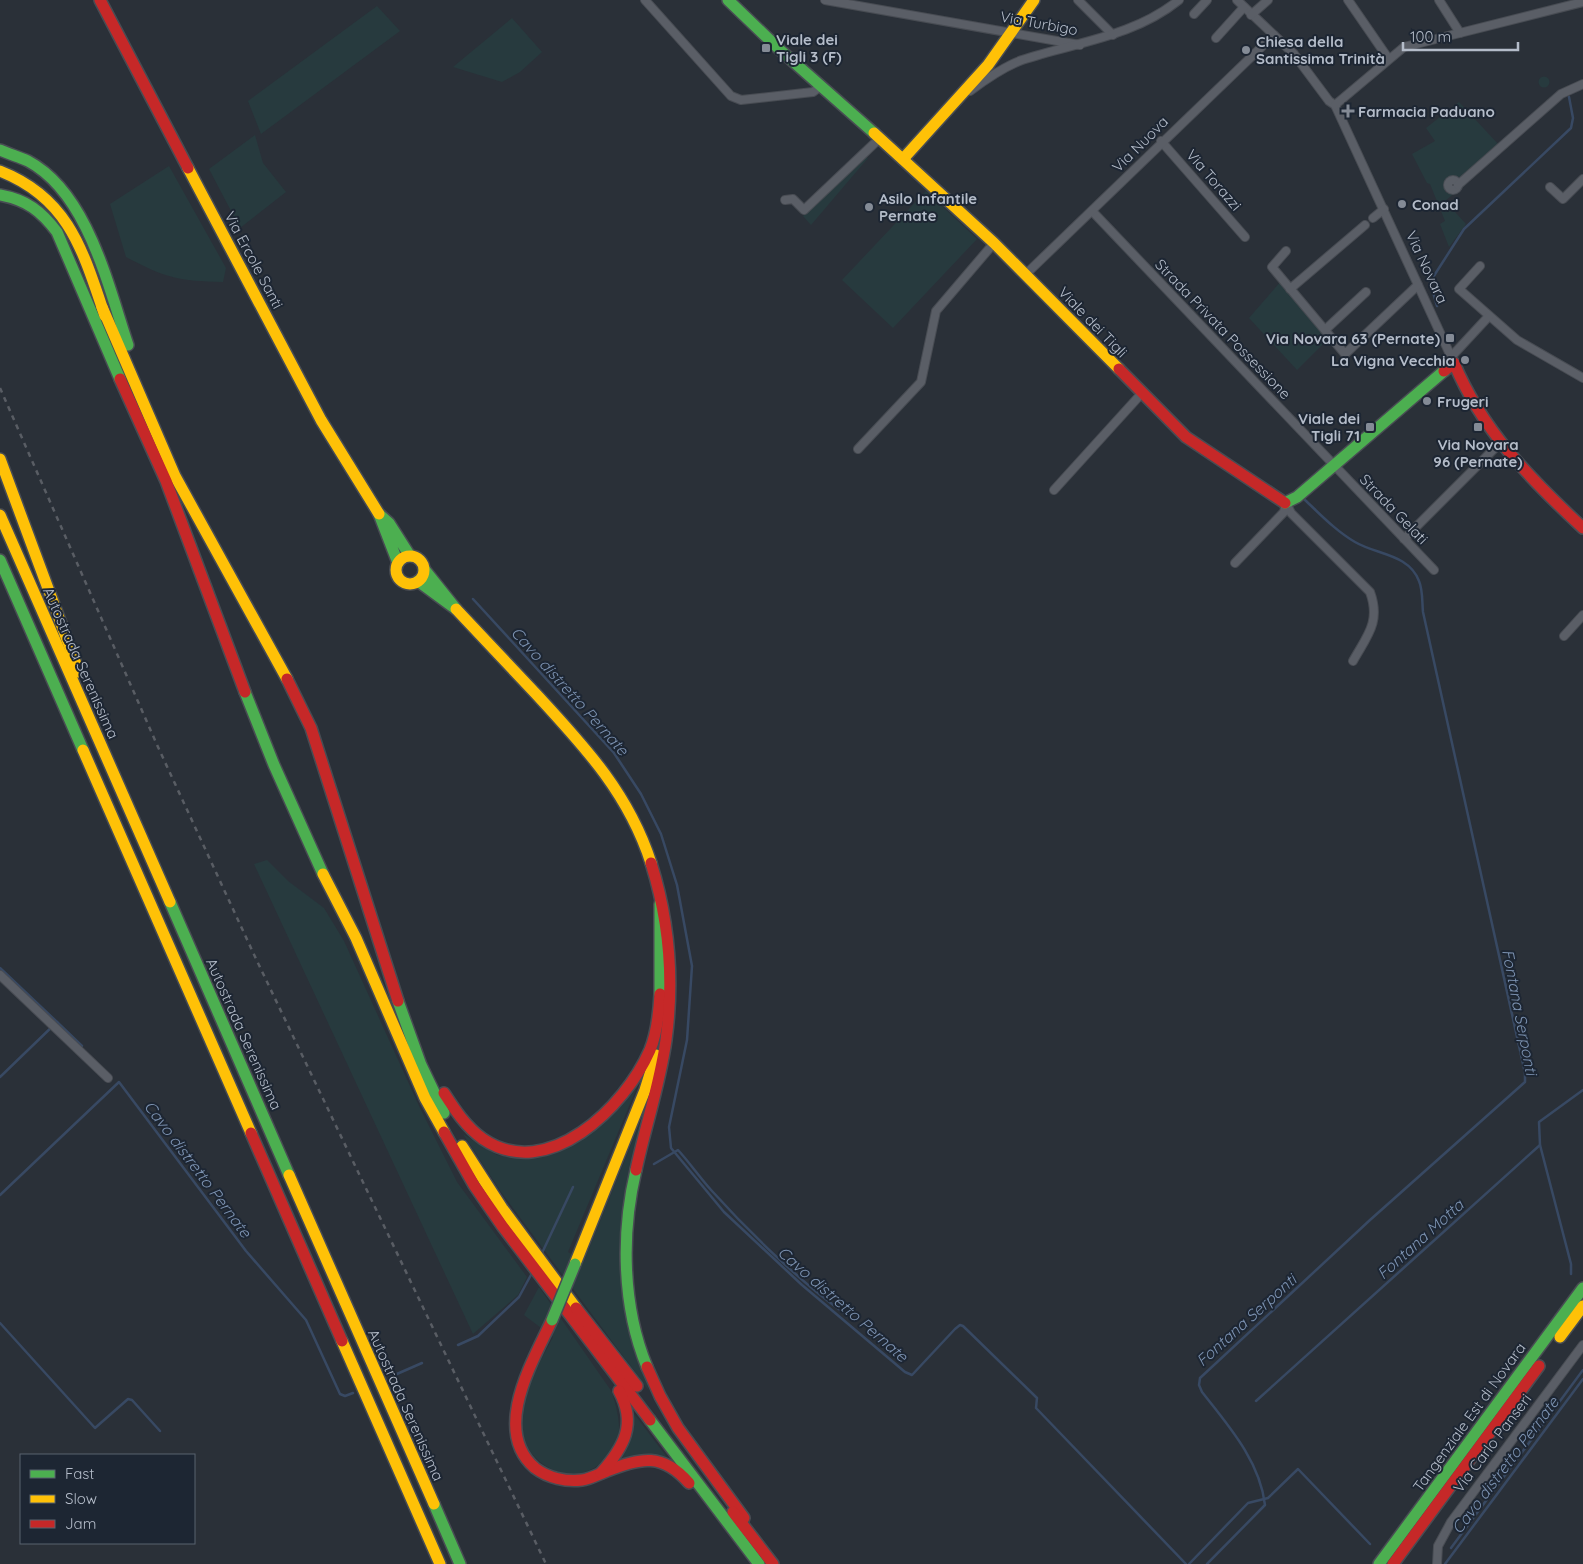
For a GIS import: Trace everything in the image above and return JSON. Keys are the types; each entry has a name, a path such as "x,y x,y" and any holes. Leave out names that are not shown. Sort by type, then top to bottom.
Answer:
{"main road":[{"name":"Via Ercole Santi","path":"99,0 321,420 379,514 398,563"},
{"name":"Viale dei Tigli","path":"728,0 994,243 1186,437 1286,503"},
{"path":"903,158 962,96 993,68 1034,0"},
{"path":"0,150 43,172 59,186 82,218 96,251 148,398 156,446"},
{"path":"0,171 17,177 34,187 54,203 77,243 156,446 166,481 215,616 274,764 320,869 356,938 425,1098 474,1185 773,1564"},
{"path":"0,194 17,198 32,205 51,223 156,446 291,686 307,720 421,1066 447,1119 567,1312 587,1348 624,1398 627,1406 628,1425 624,1444 612,1462 601,1473"},
{"path":"1286,503 1298,497 1454,364"},
{"name":"Via Novara","path":"1454,364 1476,410 1500,442 1526,473 1583,528"},
{"path":"0,460 82,683 94,731"},
{"name":"Via Ercole Santi","path":"379,514 388,523 410,556"},
{"name":"Autostrada Serenissima","path":"0,515 460,1564"},
{"path":"424,569 423,576 418,581 410,584 401,580 397,573 398,563 403,558 410,556 421,561 424,569 456,609 596,761 620,796 648,857 671,959 671,993 668,1035 628,1208 626,1251 630,1296 640,1348 670,1417 740,1511 761,1548"},
{"path":"0,560 440,1564"},
{"path":"418,581 456,609"},
{"path":"0,583 35,659 62,702"},
{"path":"400,1006 450,1106 463,1122 477,1134 505,1151 520,1153 544,1150 562,1144 584,1132 607,1114 639,1072 653,1041 660,985 660,904"},
{"path":"660,904 667,981 660,1036 645,1090 576,1264 516,1404 513,1421 515,1437 528,1460 543,1474 573,1481 586,1479 637,1459 654,1460 671,1466 682,1474 721,1525 759,1564"},
{"name":"Tangenziale Est di Novara","path":"1379,1564 1583,1288"},
{"name":"Tangenziale Est di Novara","path":"1393,1564 1583,1306"},
{"path":"567,1312 759,1564"}],"street":[{"path":"645,0 731,96 741,100 813,92 821,86"},
{"name":"Via Turbigo","path":"825,0 1080,45 1142,24 1179,0"},
{"path":"1078,0 1113,35"},
{"path":"1194,14 1207,0"},
{"name":"Via Novara","path":"1237,0 1294,54 1329,101 1335,105 1454,364"},
{"path":"1251,14 1268,0"},
{"path":"1348,0 1388,58"},
{"path":"1439,0 1460,33"},
{"path":"1335,105 1388,58 1404,47 1583,2"},
{"path":"1216,38 1244,6"},
{"name":"Via Nuova","path":"1026,274 1274,35"},
{"path":"993,68 1080,45"},
{"path":"1458,185 1561,94 1583,84"},
{"path":"785,200 793,199 804,210 880,138"},
{"name":"Via Torazzi","path":"1162,142 1245,237"},
{"path":"1550,187 1563,199 1583,179"},
{"path":"1373,218 1384,209"},
{"name":"Strada Privata Possessione","path":"1092,211 1335,466"},
{"path":"1290,289 1365,225"},
{"path":"858,449 921,382 936,311 994,243"},
{"path":"1286,251 1272,267 1345,354 1418,285"},
{"path":"1480,266 1459,289 1517,340 1583,378"},
{"path":"1325,330 1366,292"},
{"path":"1454,364 1489,316"},
{"path":"1054,490 1142,393"},
{"path":"1404,539 1500,442"},
{"name":"Strada Gelati","path":"1335,466 1434,570"},
{"path":"1235,563 1284,512 1286,503"},
{"path":"1286,503 1290,513 1370,592 1375,606 1372,628 1353,662"},
{"path":"1564,636 1583,615"},
{"path":"0,975 108,1078"},
{"name":"Via Carlo Panseri","path":"1436,1564 1438,1546 1451,1522 1583,1345"}],"green space":[{"path":"377,6 400,31 261,134 248,101"},
{"path":"512,18 542,52 520,72 502,82 453,67"},
{"path":"1544,76 1550,82 1544,88 1538,82"},
{"path":"1459,102 1499,145 1459,180 1451,176 1445,180 1445,192 1457,191 1445,201 1466,224 1449,247 1440,224 1445,221 1430,184 1427,183 1412,154 1435,141 1426,128"},
{"path":"255,135 263,163 286,192 240,228 209,169"},
{"path":"866,157 868,158 811,225 803,216"},
{"path":"169,166 226,268 223,282 194,281 173,277 152,270 126,257 110,204"},
{"path":"926,191 977,239 893,328 842,280"},
{"path":"1282,280 1325,330 1322,345 1297,370 1249,318"},
{"path":"267,860 288,881 324,908 344,941 420,1108 457,1182 527,1277 518,1295 473,1334 254,864"},
{"path":"643,1073 568,1252 584,1261 641,1120 624,1209 621,1264 627,1312 649,1391 501,1192 463,1134 497,1155 526,1159 560,1152"},
{"path":"539,1287 612,1392 616,1406 619,1434 616,1448 606,1459 587,1471 572,1474 557,1471 543,1464 532,1453 523,1439 519,1424 522,1400 553,1337 524,1315"},
{"path":"632,1411 669,1460 620,1460"}],"waterway":[{"name":"Fontana Serponti","path":"1437,306 1430,282 1464,229 1571,128 1573,118 1569,97"},
{"name":"Fontana Serponti","path":"1207,1564 1265,1505 1257,1473 1250,1459 1232,1431 1202,1392 1199,1385 1200,1378 1370,1220 1525,1082 1525,1073 1423,612 1422,592 1419,581 1408,565 1392,556 1348,538 1305,500"},
{"name":"Cavo distretto Pernate","path":"473,599 614,753 641,794 661,834 677,885 692,966 687,1040 669,1127 671,1148 724,1212 802,1285 905,1372 912,1375 955,1329 960,1325 963,1326 1037,1398 1036,1408 1186,1564"},
{"name":"Cavo distretto Pernate","path":"0,968 57,1022 0,1077"},
{"name":"Cavo distretto Pernate","path":"57,1022 82,1046"},
{"name":"Cavo distretto Pernate","path":"0,1195 119,1082 246,1251 306,1320 340,1394 345,1396 353,1393"},
{"name":"Fontana Motta","path":"1256,1401 1540,1145 1539,1122 1583,1090"},
{"name":"Fontana Serponti","path":"1540,1145 1571,1264 1571,1274"},
{"name":"Cavo distretto Pernate","path":"654,1164 678,1150 712,1191 759,1240 794,1273 847,1315"},
{"name":"Cavo distretto Pernate","path":"542,1253 573,1187"},
{"name":"Cavo distretto Pernate","path":"458,1345 478,1336 519,1297 532,1273"},
{"name":"Cavo distretto Pernate","path":"0,1323 95,1428 128,1399 132,1400 160,1431"},
{"name":"Cavo distretto Pernate","path":"390,1377 422,1363"},
{"name":"Fontana Serponti","path":"1451,1548 1583,1370"},
{"name":"Cavo distretto Pernate","path":"1445,1564 1583,1379"},
{"name":"Cavo distretto Pernate","path":"1189,1564 1248,1503 1268,1498 1298,1469 1370,1544"}],"railway":[{"path":"0,388 158,747 257,961 546,1564"}],"traffic: fast":[{"path":"728,0 779,49 874,133"},
{"path":"0,150 28,161 49,176 66,195 81,218 93,243 128,345"},
{"path":"0,195 26,203 39,212 57,232 120,379"},
{"path":"1285,503 1297,497 1444,371"},
{"path":"398,563 379,514 389,523 410,556"},
{"path":"0,560 83,750"},
{"path":"418,581 456,609 424,569"},
{"path":"245,692 274,765 323,874"},
{"path":"170,902 289,1175"},
{"path":"660,904 660,994"},
{"path":"398,1001 421,1065 444,1113"},
{"path":"636,1170 628,1219 626,1269 633,1319 647,1367"},
{"path":"552,1320 575,1264"},
{"path":"1379,1564 1583,1288"},
{"path":"650,1420 759,1564"},
{"path":"434,1504 460,1564"}],"traffic: slow":[{"path":"903,159 988,65 1034,0"},
{"path":"874,133 994,243 1119,369"},
{"path":"188,168 321,420 379,514"},
{"path":"0,171 23,182 42,196 58,212 70,229 80,249 105,316"},
{"path":"102,307 175,476 287,679"},
{"path":"0,459 79,672"},
{"path":"0,515 170,902"},
{"path":"410,556 420,560 424,570 420,580 410,584 400,580 396,570 400,560 410,556"},
{"path":"456,609 555,714 604,773 631,815 651,863"},
{"path":"83,750 251,1133"},
{"path":"323,874 356,938 425,1098 444,1132"},
{"path":"575,1264 645,1090 656,1055"},
{"path":"462,1146 502,1208 576,1308"},
{"path":"289,1175 434,1504"},
{"path":"1560,1337 1583,1306"},
{"path":"342,1341 440,1564"}],"traffic: jam":[{"path":"100,0 188,168"},
{"path":"1444,371 1454,363 1465,387 1493,432 1526,472 1583,528"},
{"path":"1119,369 1186,437 1285,503"},
{"path":"120,379 166,481 245,692"},
{"path":"287,679 311,728 398,1001"},
{"path":"636,1170 663,1056 670,995 666,928 651,863"},
{"path":"444,1093 466,1124 483,1139 508,1150 533,1152 558,1145 582,1132 603,1115 638,1072 650,1050 654,1037 660,994"},
{"path":"444,1132 474,1185 503,1227 650,1420"},
{"path":"251,1133 342,1341"},
{"path":"576,1308 637,1386"},
{"path":"552,1320 527,1375 516,1415 516,1435 522,1452 535,1468 551,1477 564,1480 582,1480 619,1466 651,1460 670,1466 689,1483"},
{"path":"1393,1564 1539,1366"},
{"path":"647,1367 660,1396 678,1428 744,1518"},
{"path":"601,1473 616,1454 625,1435 627,1414 619,1391"},
{"path":"733,1512 773,1564"}],"place":[{"name":"Viale dei Tigli 3 (F)","path":"766,48"},
{"name":"Chiesa della Santissima Trinità","path":"1246,50"},
{"name":"Farmacia Paduano","path":"1348,111"},
{"name":"Conad","path":"1402,204"},
{"name":"Asilo Infantile Pernate","path":"869,207"},
{"name":"Via Novara 63 (Pernate)","path":"1450,338"},
{"name":"La Vigna Vecchia","path":"1465,360"},
{"name":"Frugeri","path":"1427,401"},
{"name":"Viale dei Tigli 71","path":"1370,427"},
{"name":"Via Novara 96 (Pernate)","path":"1478,427"}]}
